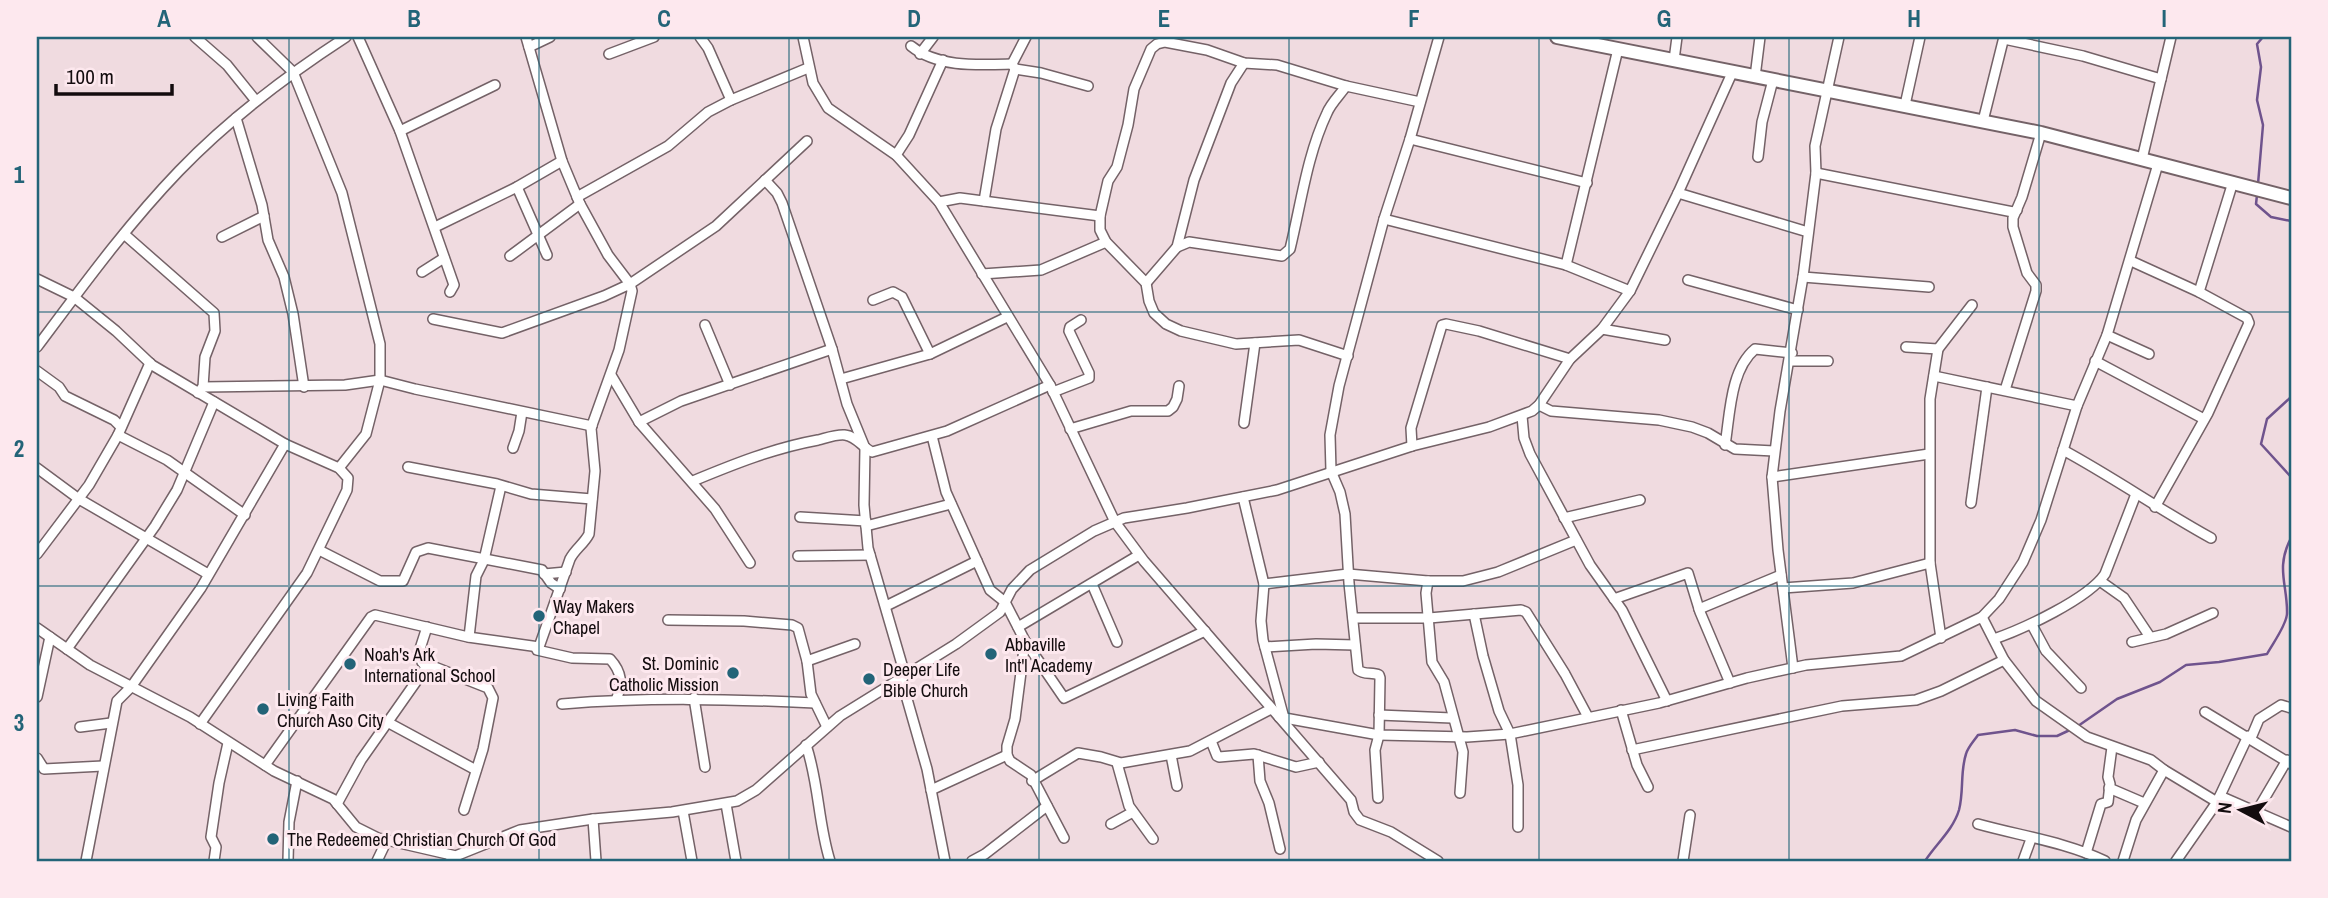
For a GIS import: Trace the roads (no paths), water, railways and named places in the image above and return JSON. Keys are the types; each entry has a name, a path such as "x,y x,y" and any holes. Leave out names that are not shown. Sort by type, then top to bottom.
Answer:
{"main road":[{"path":"1559,37 2041,133 2291,198"}],"street":[{"path":"195,37 227,65 256,101"},
{"path":"257,37 293,72 342,193 380,344 380,380 366,434 339,468"},
{"path":"37,347 124,234 179,170 256,101 293,72 346,37"},
{"path":"358,37 400,131 435,227 454,285 450,292"},
{"path":"526,37 562,162 608,255 630,284 632,297 611,374 592,426 595,471 589,534 585,542 575,549 541,643 536,647"},
{"path":"529,47 550,37"},
{"path":"609,54 658,37"},
{"path":"700,37 708,48 731,100"},
{"path":"803,37 813,83 828,108 896,155 939,202 1051,388 1115,522 1139,555 1319,761 1351,800 1354,812 1360,820 1391,832 1438,861"},
{"path":"920,54 933,37"},
{"path":"984,201 996,129 1013,66 1026,37"},
{"path":"1378,798 1375,750 1379,735 1379,675 1361,673 1358,670 1345,514 1331,471 1331,435 1339,386 1384,219 1439,37"},
{"path":"1674,60 1677,37"},
{"path":"1755,77 1760,37"},
{"path":"1793,668 1772,477 1803,277 1816,173 1815,146 1839,37"},
{"path":"1905,105 1920,37"},
{"path":"2142,159 2171,37"},
{"path":"1983,121 2004,38 2083,56 2161,79"},
{"path":"1348,356 1299,340 1236,344 1181,331 1166,324 1154,313 1146,283 1106,242 1100,230 1100,216 1108,181 1117,167 1134,89 1151,49 1165,42 1207,50 1244,63 1277,65 1346,86 1420,102"},
{"path":"911,46 920,54 966,66 1013,66 1088,86"},
{"path":"1566,265 1618,49"},
{"path":"896,155 909,135 943,60"},
{"path":"1146,283 1177,247 1194,180 1231,83 1244,63"},
{"path":"510,256 538,236 579,200 668,146 708,112 808,68"},
{"path":"37,628 90,665 200,724 265,765 333,799 356,827 387,840 453,859 507,833 593,819 682,811 737,801 756,790 840,716 956,645 1000,612 1012,589 1030,570 1094,531 1124,518 1277,490 1412,446 1489,427 1522,416 1539,405 1570,359 1602,329 1630,291 1732,73"},
{"path":"1758,157 1762,122 1773,80"},
{"path":"400,131 495,85"},
{"path":"1177,247 1189,242 1282,256 1290,249 1307,172 1322,126 1328,111 1346,86"},
{"path":"236,118 250,161 268,240 284,277 293,314 304,387"},
{"path":"2005,390 2036,292 2036,285 2027,273 2013,227 2013,218 2041,133"},
{"path":"1410,139 1587,183"},
{"path":"433,319 502,332 604,296 630,284 716,226 807,141"},
{"path":"435,227 562,162"},
{"path":"1281,718 1379,735 1510,734 1667,701 1730,682 1793,668 1901,656 1982,617 2023,562 2041,520 2077,406 2107,335 2158,164"},
{"path":"1816,173 2013,212 2017,210"},
{"path":"765,180 782,203 865,448 866,523 870,555 886,606 931,790 945,861"},
{"path":"2199,292 2233,182"},
{"path":"517,187 547,255"},
{"path":"1678,193 1808,232"},
{"path":"939,202 960,198 1100,216"},
{"path":"222,237 264,216"},
{"path":"1384,219 1566,265 1630,291"},
{"path":"124,234 214,313 215,331 205,356 201,390"},
{"path":"982,274 1041,270 1106,242"},
{"path":"422,272 444,258"},
{"path":"2131,261 2199,292 2247,318 2249,323 2204,419 2155,507"},
{"path":"1803,277 1929,287"},
{"path":"37,279 74,297 150,363 201,390 214,402 285,444 339,468 348,478 347,490 307,573 200,724"},
{"path":"1688,280 1798,310"},
{"path":"873,300 893,292 901,297 930,354"},
{"path":"1941,638 1930,563 1930,399 1938,349 1972,305"},
{"path":"841,379 930,354 1007,317"},
{"path":"693,481 738,462 792,445 844,435 856,439 872,452 947,431 1051,388 1089,378 1069,331 1070,327 1081,320"},
{"path":"705,325 730,385"},
{"path":"1412,446 1410,428 1443,325 1479,331 1570,359"},
{"path":"1602,329 1665,340"},
{"path":"2107,335 2149,354"},
{"path":"1244,423 1255,343"},
{"path":"1906,347 1938,349"},
{"path":"639,422 681,401 832,349"},
{"path":"1725,445 1735,383 1749,354 1755,349 1791,357 1828,360"},
{"path":"2095,362 2204,419"},
{"path":"37,554 89,485 120,431 150,363"},
{"path":"37,371 59,387 65,396 114,420 120,431 185,472 245,515"},
{"path":"611,374 639,422 693,481 750,563"},
{"path":"1934,376 2077,406"},
{"path":"201,390 345,385 380,380 592,426"},
{"path":"1070,429 1131,411 1168,411 1177,399 1179,386"},
{"path":"1971,503 1987,387"},
{"path":"67,649 177,490 214,402"},
{"path":"1539,405 1551,411 1659,420 1708,433 1735,449 1774,451"},
{"path":"513,449 522,412"},
{"path":"1522,416 1524,438 1530,454 1576,540 1622,610 1667,701"},
{"path":"932,436 951,504 990,590 1005,602 1025,641 1064,698 1205,631"},
{"path":"86,861 117,701 131,687 201,588 285,444"},
{"path":"2063,450 2106,473 2155,507 2211,538"},
{"path":"1772,477 1929,454"},
{"path":"37,467 79,499 208,574"},
{"path":"408,467 531,494 592,499"},
{"path":"470,637 474,584 484,560 501,486"},
{"path":"1994,639 2032,625 2100,581 2136,494"},
{"path":"1243,497 1264,584 1261,621 1281,718"},
{"path":"1564,518 1640,500"},
{"path":"800,517 866,523 951,504"},
{"path":"1264,584 1348,574 1429,581 1463,580 1498,572 1576,540"},
{"path":"319,550 383,582 403,581 413,557 421,549 542,570 551,583 560,589"},
{"path":"798,556 870,555"},
{"path":"1018,627 1139,555"},
{"path":"886,606 977,561"},
{"path":"1783,588 1853,583 1930,563"},
{"path":"544,574 566,572"},
{"path":"1614,599 1685,573 1689,575 1699,609 1730,682"},
{"path":"1699,609 1781,575"},
{"path":"1429,581 1426,593 1432,662 1444,682 1463,752 1460,793"},
{"path":"2100,581 2124,598 2150,637"},
{"path":"1092,584 1117,642"},
{"path":"1353,618 1429,618 1521,610 1526,612 1588,717"},
{"path":"2132,642 2166,634 2213,613"},
{"path":"1475,614 1483,656 1499,711 1510,734 1518,785 1518,827"},
{"path":"265,765 375,615 470,637 536,647 537,650 572,658 610,659 620,670 621,688 616,700"},
{"path":"1982,617 2004,660 2036,701 2087,737 2151,760 2164,770 2219,799 2257,811 2291,827"},
{"path":"668,620 744,621 792,625 798,628 807,661 811,694 827,726"},
{"path":"2032,625 2046,651 2081,688"},
{"path":"337,804 361,760 424,672 425,666 418,655 427,627"},
{"path":"37,697 50,638"},
{"path":"1025,641 1015,719 1007,755 1010,761 1028,771 1065,838"},
{"path":"807,661 855,644"},
{"path":"1265,647 1355,645"},
{"path":"1632,750 1831,708 1916,699 1941,691 2004,660"},
{"path":"422,662 456,674 492,692 483,749 464,810"},
{"path":"562,704 694,698 815,703"},
{"path":"694,698 705,767"},
{"path":"2176,861 2219,799 2261,717 2281,705 2291,708"},
{"path":"1032,781 1078,753 1117,763 1190,751 1271,709"},
{"path":"1620,710 1632,750 1648,787"},
{"path":"2205,712 2289,762 2257,811"},
{"path":"1379,715 1452,718"},
{"path":"80,727 111,723"},
{"path":"389,723 476,769"},
{"path":"1211,741 1217,756 1258,755 1293,767 1319,761"},
{"path":"214,861 216,847 211,837 228,743"},
{"path":"806,745 815,770 830,861"},
{"path":"2086,853 2101,804 2108,802 2112,747"},
{"path":"931,790 1007,755"},
{"path":"1171,755 1177,786"},
{"path":"1258,755 1260,781 1269,803 1280,849"},
{"path":"37,758 44,769 103,766"},
{"path":"1117,763 1125,795 1133,812 1153,839"},
{"path":"2123,861 2144,803 2164,770"},
{"path":"288,861 289,822 297,781"},
{"path":"2109,788 2144,803"},
{"path":"726,804 736,861"},
{"path":"972,861 1047,806"},
{"path":"682,811 692,861"},
{"path":"1111,824 1133,812"},
{"path":"1683,861 1690,815"},
{"path":"593,819 596,861"},
{"path":"1978,824 2031,839 2051,840 2105,861"},
{"path":"2023,861 2031,839"},
{"path":"377,861 387,840"}],"waterway":[{"path":"2258,184 2263,125 2257,100 2261,67 2257,44 2263,37"},
{"path":"2257,195 2256,204 2271,217 2291,221"},
{"path":"2291,397 2267,419 2261,444 2291,477"},
{"path":"2078,726 2117,699 2160,682 2186,665 2267,654 2286,619 2283,568 2291,538"},
{"path":"1925,861 1949,830 1959,810 1964,761 1968,749 1978,735 2015,730 2037,736 2057,736 2072,729"}],"place":[{"name":"Way Makers Chapel","path":"539,616"},
{"name":"Abbaville Int'l Academy","path":"991,654"},
{"name":"Noah's Ark International School","path":"350,664"},
{"name":"St. Dominic Catholic Mission","path":"733,673"},
{"name":"Deeper Life Bible Church","path":"869,679"},
{"name":"Living Faith Church Aso City","path":"263,709"},
{"name":"The Redeemed Christian Church Of God","path":"273,839"}]}
